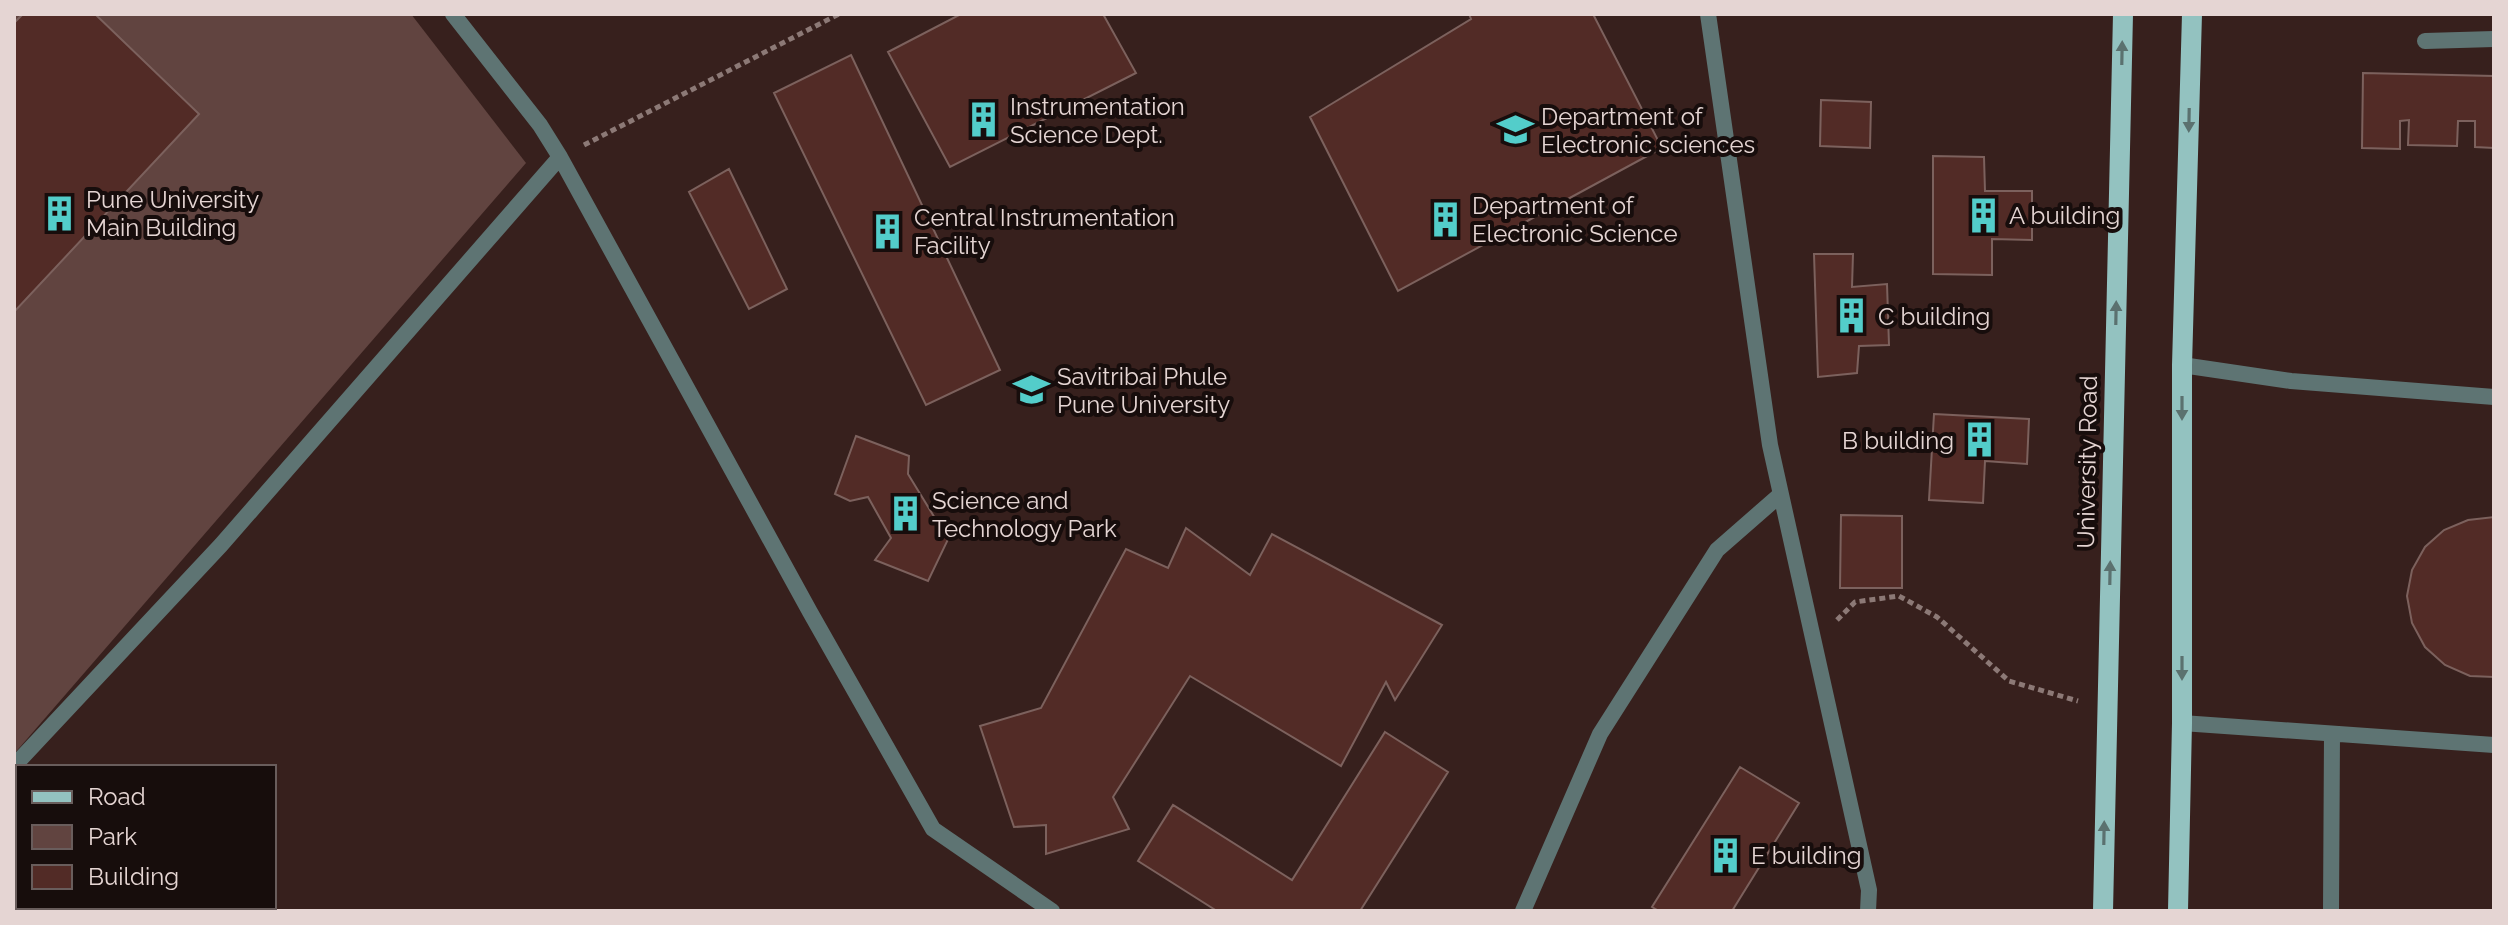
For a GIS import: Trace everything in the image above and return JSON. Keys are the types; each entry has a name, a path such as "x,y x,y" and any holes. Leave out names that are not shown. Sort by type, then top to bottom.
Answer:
{"main road":[{"name":"University Road","path":"2103,911 2123,14"},
{"path":"2178,911 2182,723 2182,365 2192,14"}],"lane":[{"path":"453,14 540,125 560,157 933,829 1052,911"},
{"path":"1708,14 1770,445 1869,890 1868,911"},
{"path":"2425,41 2494,39"},
{"path":"14,766 221,545 560,157"},
{"path":"2182,365 2291,381 2494,397"},
{"path":"1523,911 1600,734 1717,550 1781,494"},
{"path":"2182,723 2494,745"},
{"path":"2331,911 2332,734"}],"path":[{"path":"560,157 839,14"},
{"path":"1814,644 1855,602 1899,596 1937,617 2009,681 2059,698 2107,706"}],"green space":[{"path":"14,14 411,14 526,163 14,754"}],"building":[{"name":"Pune University Main Building","path":"23,14 95,14 199,114 14,312 14,23"},
{"name":"Instrumentation Science Dept.","path":"961,14 1103,14 1136,73 950,167 888,52"},
{"name":"Department of Electronic Science","path":"1469,14 1593,14 1662,148 1398,291 1310,117 1471,19"},
{"name":"Central Instrumentation Facility","path":"851,55 1000,370 926,405 774,93"},
{"path":"2363,73 2494,76 2494,148 2475,147 2475,121 2458,121 2457,146 2408,145 2409,120 2400,121 2400,149 2362,148"},
{"path":"1821,100 1871,102 1870,148 1820,146"},
{"name":"A building","path":"1933,156 1984,157 1985,191 2032,191 2032,240 1992,239 1992,275 1933,274"},
{"path":"729,169 787,289 749,309 689,192"},
{"name":"C building","path":"1814,254 1853,254 1852,287 1887,284 1889,345 1859,346 1857,373 1818,377"},
{"name":"B building","path":"1934,414 2029,419 2027,464 1985,461 1983,503 1929,500"},
{"name":"Science and Technology Park","path":"856,436 909,456 908,474 941,528 953,529 928,581 875,560 891,538 868,497 850,501 835,494"},
{"path":"1841,515 1902,516 1902,588 1840,588"},
{"path":"2494,517 2494,677 2470,676 2445,665 2425,647 2412,623 2407,596 2412,570 2425,547 2444,530 2468,520"},
{"path":"1186,528 1250,575 1272,534 1442,625 1395,700 1386,682 1341,766 1190,676 1113,797 1129,829 1046,854 1046,825 1014,827 980,726 1041,708 1126,549 1168,568"},
{"path":"1385,732 1448,772 1360,911 1217,911 1138,861 1173,805 1292,880"},
{"name":"E building","path":"1740,767 1799,803 1732,911 1659,911 1652,907"}],"place":[{"name":"Instrumentation Science Dept.","path":"984,120"},
{"name":"Department of Electronic sciences","path":"1515,130"},
{"name":"Pune University Main Building","path":"60,213"},
{"name":"A building","path":"1983,215"},
{"name":"Department of Electronic Science","path":"1446,219"},
{"name":"Central Instrumentation Facility","path":"888,231"},
{"name":"C building","path":"1852,316"},
{"name":"Savitribai Phule Pune University","path":"1031,390"},
{"name":"B building","path":"1980,440"},
{"name":"Science and Technology Park","path":"906,514"},
{"name":"E building","path":"1725,855"}]}
